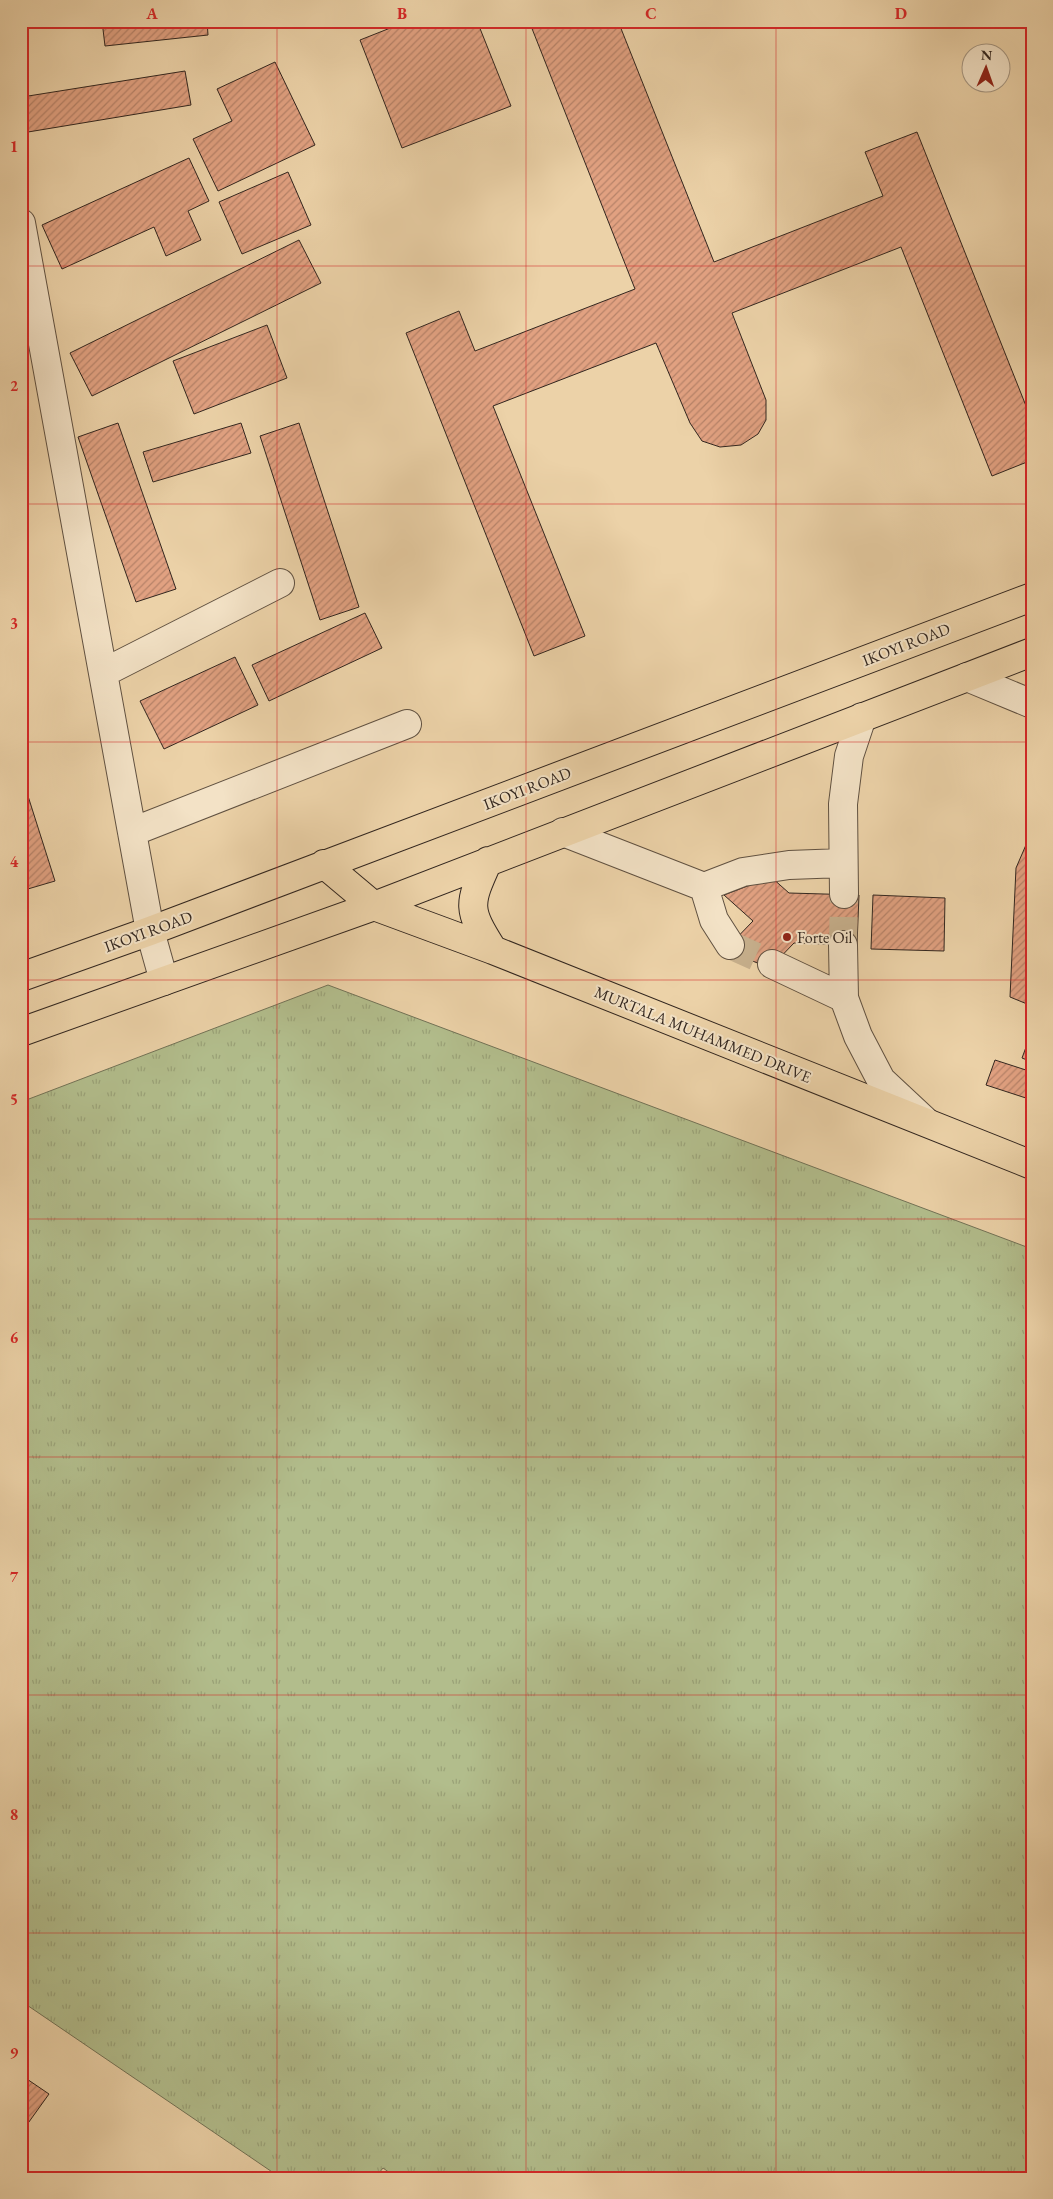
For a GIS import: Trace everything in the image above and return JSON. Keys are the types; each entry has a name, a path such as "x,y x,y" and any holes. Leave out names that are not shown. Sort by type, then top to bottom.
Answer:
{"main road":[{"name":"IKOYI ROAD","path":"21,977 150,931 1032,596"},
{"path":"21,1032 374,906 1032,652"},
{"path":"488,861 475,889 472,902 476,922 493,950"},
{"name":"MURTALA MUHAMMED DRIVE","path":"324,864 374,906 493,950 1032,1165"}],"street":[{"path":"21,223 27,297 103,673 150,931 164,980"},
{"path":"103,673 280,583"},
{"path":"967,677 1032,704"},
{"path":"844,894 842,804 849,756 862,717"},
{"path":"132,832 407,724"},
{"path":"563,832 704,887 744,872 789,865 843,863"},
{"path":"704,887 714,920 730,945"},
{"path":"843,945 844,998 858,1036 881,1080 927,1123"},
{"path":"772,964 844,998"}],"green space":[{"path":"328,985 1032,1249 1032,2178 397,2178 383,2168 375,2178 281,2178 21,2001 21,1102"}],"building":[{"path":"102,21 207,21 208,35 105,46"},
{"path":"408,21 477,21 511,106 402,148 360,40"},
{"path":"529,21 618,21 714,262 883,196 865,152 917,132 1032,421 1032,460 992,476 901,247 732,313 766,400 766,420 758,434 741,445 720,447 702,441 690,423 656,343 493,406 585,636 534,656 406,333 459,311 475,351 635,289"},
{"path":"275,62 315,145 218,191 193,139 232,121 217,89"},
{"path":"185,71 191,105 28,132 22,97"},
{"path":"189,158 209,201 188,211 201,240 166,256 154,227 62,269 42,225"},
{"path":"288,172 311,225 242,254 219,202"},
{"path":"299,240 321,283 92,396 70,353"},
{"path":"267,325 287,378 194,414 173,361"},
{"path":"118,423 176,589 136,602 78,437"},
{"path":"241,423 251,453 153,482 143,452"},
{"path":"299,423 359,607 320,620 260,436"},
{"path":"365,613 382,648 269,701 252,665"},
{"path":"235,657 258,705 164,749 140,701"},
{"path":"21,774 55,881 21,891"},
{"path":"1032,831 1032,1006 1010,997 1016,868"},
{"path":"771,877 789,893 859,895 857,945 794,943 770,968 725,950 753,921 724,895"},
{"path":"873,895 945,898 944,951 871,949"},
{"path":"1032,1031 1032,1062 1022,1058"},
{"path":"995,1060 1032,1072 1032,1100 986,1085"},
{"path":"21,2075 49,2094 21,2133"}],"tunnel":[{"path":"843,945 844,894"},
{"path":"730,945 772,964"}],"place":[{"name":"Forte Oil","path":"787,937"}]}
